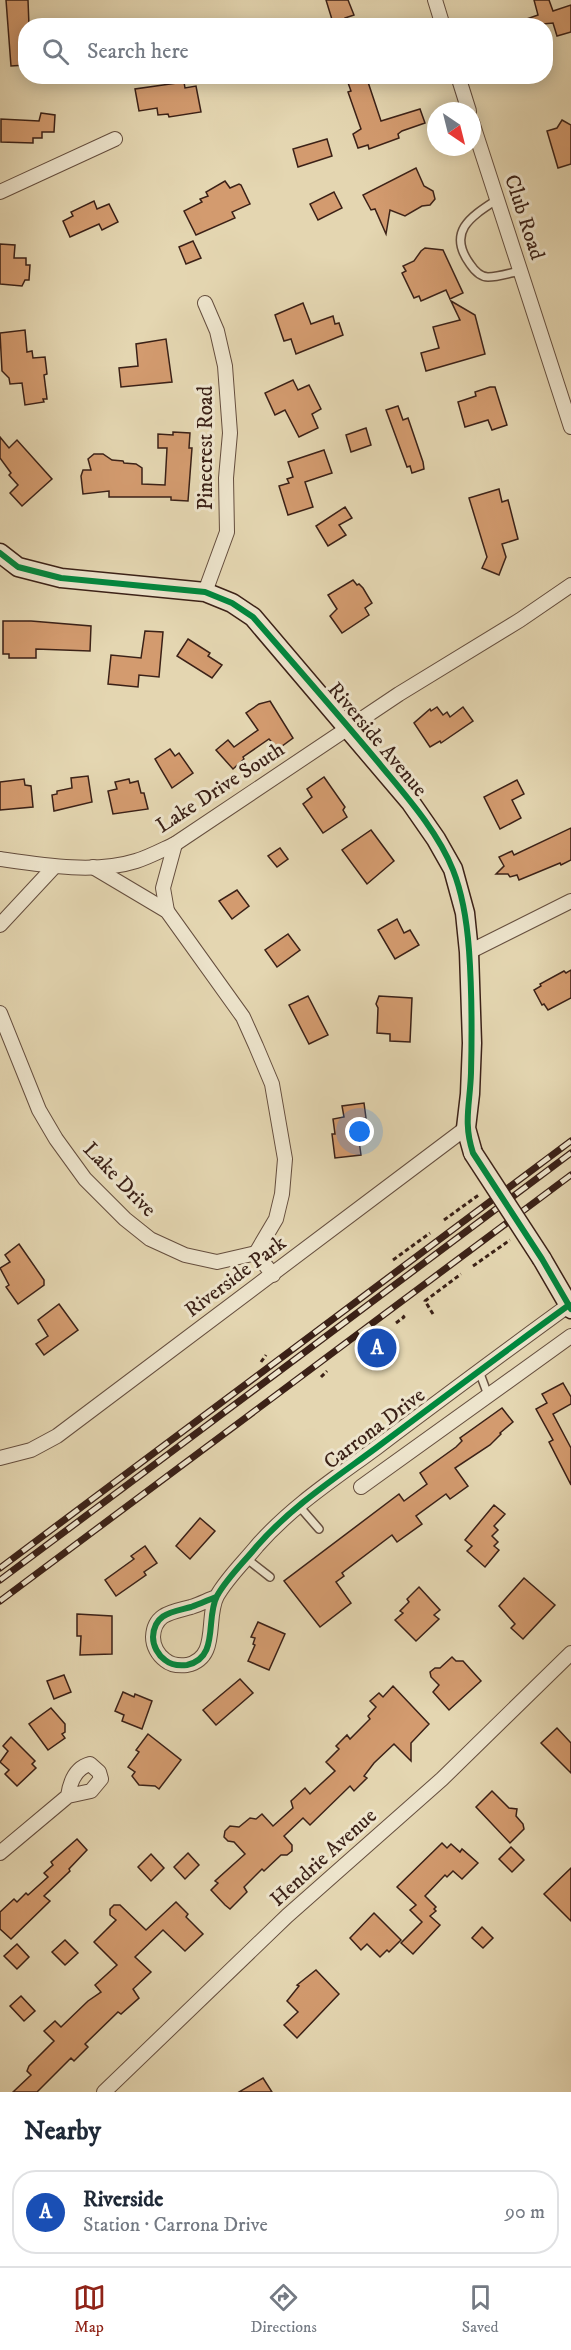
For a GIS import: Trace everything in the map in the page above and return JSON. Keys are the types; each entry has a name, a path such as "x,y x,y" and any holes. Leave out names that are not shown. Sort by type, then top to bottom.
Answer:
{"street":[{"path":"435,0 441,18"},
{"path":"461,84 466,102"},
{"path":"0,192 115,139"},
{"name":"Club Road","path":"481,149 571,427"},
{"name":"Pinecrest Road","path":"204,303 217,331 225,366 230,432 226,478 227,532 205,592"},
{"name":"Riverside Avenue","path":"0,553 18,567 61,578 205,592 232,603 254,617 411,803 453,869 461,897 469,952 472,1042 466,1128 473,1153 542,1259 570,1307"},
{"path":"349,728 399,694 520,620 571,585"},
{"name":"Lake Drive South","path":"0,859 54,867 93,867 134,862 175,844 349,728"},
{"path":"167,911 163,888 175,844"},
{"path":"0,925 54,867"},
{"path":"93,867 167,911 243,1017 272,1084 285,1160 282,1194 276,1219 256,1253 273,1275"},
{"path":"469,952 571,901"},
{"name":"Lake Drive","path":"0,1013 39,1110 56,1139 85,1179 125,1219 150,1239 185,1255 217,1262 256,1253"},
{"name":"Riverside Park","path":"0,1458 26,1452 57,1436 466,1128"},
{"name":"Carrona Drive","path":"216,1597 191,1607 168,1612 159,1619 154,1629 153,1640 156,1651 164,1660 174,1665 185,1665 195,1662 204,1655 209,1645 216,1597 283,1518 478,1371 570,1307"},
{"path":"361,1487 571,1336"},
{"name":"Hendrie Avenue","path":"104,2092 293,1910 436,1785 571,1653"},
{"path":"0,1853 68,1796"}],"lane":[{"path":"498,199 478,212 463,227 459,240 465,257 475,272 486,277 520,271"},
{"path":"478,1371 488,1395"},
{"path":"298,1505 319,1529"},
{"path":"247,1559 270,1577"}],"path":[{"path":"444,1220 481,1193"},
{"path":"393,1260 430,1233"},
{"path":"473,1266 510,1240"},
{"path":"434,1314 425,1301 461,1274"},
{"path":"396,1323 404,1317 402,1315"},
{"path":"261,1362 266,1355"},
{"path":"321,1377 327,1371"}],"building":[{"path":"6,0 28,0 29,18 18,18 18,66 11,66"},
{"path":"326,0 348,0 354,15 332,18"},
{"path":"534,0 549,0 553,11 571,5 571,32 557,36 553,18 530,18 538,15"},
{"path":"170,84 184,84 185,88 196,86 201,112 169,117 168,114 158,115 157,108 139,111 135,89"},
{"path":"348,84 369,84 381,121 420,109 425,123 402,131 398,134 399,138 369,149 368,145 358,148 353,134 361,129 348,92 351,91"},
{"path":"41,113 55,115 54,132 42,132 42,138 33,138 33,143 1,142 1,119 39,121"},
{"path":"562,120 571,125 571,164 558,168 547,131 557,128"},
{"path":"327,139 332,156 298,167 293,149"},
{"path":"416,168 424,186 433,191 435,199 430,205 422,206 405,216 390,210 386,234 375,209 371,210 363,195"},
{"path":"225,181 230,188 241,185 250,204 232,212 235,218 196,235 184,211 202,202 200,199 208,196 206,192"},
{"path":"334,192 342,208 318,220 310,204"},
{"path":"94,201 97,209 109,204 118,222 102,230 99,224 70,237 63,221 73,216 71,212"},
{"path":"193,241 201,258 186,264 179,247"},
{"path":"0,244 15,245 14,258 26,258 26,265 30,265 29,280 25,280 22,286 0,284"},
{"path":"425,248 443,250 463,293 450,299 446,290 421,301 419,296 414,298 402,273 406,271 403,266 414,261"},
{"path":"451,301 475,315 485,354 426,371 421,353 439,348 433,327 460,320"},
{"path":"303,303 311,324 333,316 335,324 339,323 343,335 296,354 291,339 284,341 275,315"},
{"path":"25,330 27,352 32,351 33,358 45,357 47,374 44,375 47,399 43,399 44,402 25,405 22,383 10,384 9,378 2,371 0,333"},
{"path":"166,339 172,382 121,387 119,368 138,366 136,344"},
{"path":"293,380 298,390 309,385 321,409 312,414 318,428 299,437 285,410 275,415 265,393"},
{"path":"495,387 507,425 492,430 488,420 465,427 458,402 476,396 475,392"},
{"path":"398,406 403,420 408,418 423,462 424,469 412,473 410,466 407,467 386,410"},
{"path":"366,428 371,445 351,452 346,435"},
{"path":"173,432 190,433 189,448 192,448 188,501 171,500 171,497 109,497 109,491 83,494 81,476 83,470 91,470 88,459 94,454 103,454 112,460 136,464 142,468 142,484 165,485 167,448 158,448 158,434 173,435"},
{"path":"0,437 9,448 17,440 52,479 22,506 10,493 18,485 9,475 11,473 0,458"},
{"path":"324,450 332,473 305,482 313,507 288,515 279,486 289,483 287,479 293,477 288,462"},
{"path":"499,489 502,502 508,500 518,539 502,544 506,557 499,575 482,568 487,557 469,498"},
{"path":"345,507 352,518 339,525 346,535 328,546 316,526"},
{"path":"353,580 363,588 372,603 365,608 369,615 342,633 330,616 337,609 328,595"},
{"path":"3,621 91,626 90,651 36,649 36,658 9,658 9,654 3,654"},
{"path":"145,631 163,632 159,677 139,675 138,687 108,684 111,655 141,658"},
{"path":"188,639 210,653 208,656 222,665 212,678 177,656"},
{"path":"270,701 293,738 278,749 269,739 243,757 244,759 233,769 216,750 228,740 234,747 258,730 246,713 259,704"},
{"path":"437,707 443,715 447,712 450,717 463,707 473,721 441,743 440,741 430,747 414,723 430,709 431,711"},
{"path":"170,749 175,756 179,753 193,773 172,788 155,759"},
{"path":"88,776 92,802 54,811 52,795 57,794 57,791 72,788 71,778"},
{"path":"324,777 345,807 343,810 347,817 323,833 303,804 312,797 307,789"},
{"path":"24,779 25,785 31,786 33,807 0,810 0,782"},
{"path":"129,779 130,783 138,781 148,809 113,814 108,791 117,789 115,782"},
{"path":"517,780 524,794 512,800 521,818 500,829 484,797"},
{"path":"571,828 571,860 519,880 517,875 510,877 508,874 496,874 504,866 499,857 512,851 514,855"},
{"path":"371,830 394,861 367,884 342,850"},
{"path":"280,848 288,859 277,867 268,856"},
{"path":"237,890 249,906 232,919 219,901"},
{"path":"397,919 404,933 410,930 419,945 395,959 378,930"},
{"path":"288,934 300,950 277,967 265,950"},
{"path":"571,970 571,998 548,1010 544,1004 542,1005 534,990 541,986 540,984 564,971 566,973"},
{"path":"308,996 328,1035 309,1044 289,1005"},
{"path":"379,996 412,998 410,1042 390,1041 390,1034 377,1033 378,1008 376,1004"},
{"path":"364,1103 366,1118 356,1119 361,1155 335,1158 333,1119 344,1117 342,1106"},
{"path":"19,1244 44,1280 44,1285 18,1304 6,1287 9,1285 0,1268 10,1262 5,1255"},
{"path":"59,1304 78,1330 44,1355 36,1344 48,1336 38,1320"},
{"path":"384,1332 394,1346 371,1364 361,1349"},
{"path":"563,1383 571,1397 571,1404 553,1414 571,1448 571,1485 549,1442 553,1440 536,1409 547,1403 542,1394"},
{"path":"502,1408 513,1422 490,1445 455,1468 468,1486 450,1499 446,1494 416,1516 422,1524 397,1542 392,1535 342,1573 344,1576 336,1582 351,1603 320,1627 284,1581 399,1494 404,1501 427,1484 420,1473 456,1447 462,1441 460,1438"},
{"path":"494,1505 505,1514 494,1526 498,1530 492,1536 498,1542 494,1546 499,1550 485,1567 467,1551 472,1546 465,1540"},
{"path":"200,1518 215,1531 190,1559 176,1546"},
{"path":"145,1546 157,1563 144,1572 146,1575 116,1596 105,1580 134,1559 131,1556"},
{"path":"524,1578 555,1605 523,1639 511,1628 515,1624 499,1606"},
{"path":"419,1587 440,1610 434,1615 439,1619 416,1641 395,1620 403,1613 400,1611 409,1602 407,1599"},
{"path":"77,1614 112,1616 112,1654 80,1655 81,1636 77,1636"},
{"path":"258,1622 285,1634 269,1670 248,1661 255,1645 253,1644 255,1638 251,1637"},
{"path":"452,1657 456,1661 463,1661 481,1681 449,1710 433,1692 439,1685 431,1677 430,1672 435,1668 440,1668"},
{"path":"64,1675 71,1692 54,1699 47,1681"},
{"path":"240,1679 253,1693 216,1725 203,1710"},
{"path":"393,1686 429,1724 411,1743 411,1761 394,1744 374,1763 364,1776 367,1778 354,1791 350,1786 310,1825 303,1818 284,1836 292,1845 292,1851 287,1855 281,1855 264,1871 262,1869 244,1887 247,1892 230,1909 211,1890 218,1883 215,1881 245,1854 234,1842 224,1837 225,1831 230,1826 239,1827 250,1818 256,1819 262,1814 273,1826 293,1808 291,1801 305,1788 310,1794 335,1771 326,1762 339,1749 336,1746 347,1735 350,1739 370,1719 368,1716 376,1707 370,1701 379,1693 383,1697"},
{"path":"123,1692 152,1701 142,1729 122,1721 124,1715 115,1711"},
{"path":"51,1708 65,1724 65,1732 62,1734 65,1738 48,1750 29,1724"},
{"path":"557,1728 571,1743 571,1773 541,1743"},
{"path":"148,1734 181,1760 159,1789 155,1786 139,1785 132,1776 135,1772 128,1767 139,1752 136,1750"},
{"path":"11,1737 35,1761 32,1764 36,1768 17,1786 5,1774 9,1770 0,1762 8,1751 3,1746"},
{"path":"492,1791 509,1808 517,1809 516,1816 523,1824 524,1829 510,1843 476,1807"},
{"path":"77,1839 87,1850 69,1869 70,1871 44,1896 50,1901 11,1939 0,1929 0,1912 14,1899 17,1902 26,1893 28,1895 48,1877 44,1873 53,1865 51,1862"},
{"path":"442,1843 447,1848 451,1844 460,1852 462,1849 478,1863 462,1879 453,1871 447,1877 445,1875 425,1896 436,1907 434,1909 436,1911 430,1916 440,1925 413,1954 401,1943 422,1922 410,1910 416,1905 397,1887"},
{"path":"511,1847 524,1860 512,1872 499,1859"},
{"path":"188,1853 199,1865 185,1879 174,1867"},
{"path":"151,1854 164,1868 151,1881 138,1867"},
{"path":"571,1868 571,1921 544,1894"},
{"path":"176,1902 188,1914 186,1917 203,1934 185,1951 163,1930 135,1957 151,1972 133,1989 139,1998 121,2014 118,2012 85,2044 88,2047 74,2061 71,2058 37,2092 13,2092 31,2075 27,2071 29,2066 54,2041 44,2031 55,2021 61,2027 101,1992 95,1985 117,1965 94,1942 116,1920 110,1915 110,1909 114,1905 120,1905 146,1930"},
{"path":"374,1913 401,1940 380,1957 367,1944 361,1950 350,1938"},
{"path":"482,1927 493,1938 483,1948 472,1938"},
{"path":"65,1940 78,1953 65,1965 52,1952"},
{"path":"17,1944 29,1957 17,1969 4,1956"},
{"path":"316,1970 339,1994 297,2038 284,2025 298,2012 287,2001 299,1986 297,1985"},
{"path":"21,1996 35,2011 24,2021 10,2006"},
{"path":"263,2078 272,2092 239,2092"}],"railway":[{"path":"0,1568 571,1141"},
{"path":"0,1580 571,1153"},
{"path":"0,1601 571,1175"}],"cycle path":[{"path":"0,553 18,567 61,578 205,592 232,603 253,617 420,813 453,870 466,919 472,1012 468,1132 473,1153 542,1259 571,1309"},
{"path":"216,1597 171,1612 161,1618 154,1629 153,1637 155,1647 162,1658 178,1665 187,1665 197,1661 208,1646 217,1596 236,1570 270,1532 329,1482 569,1305"}],"place":[{"name":"Riverside","path":"377,1348"}]}
